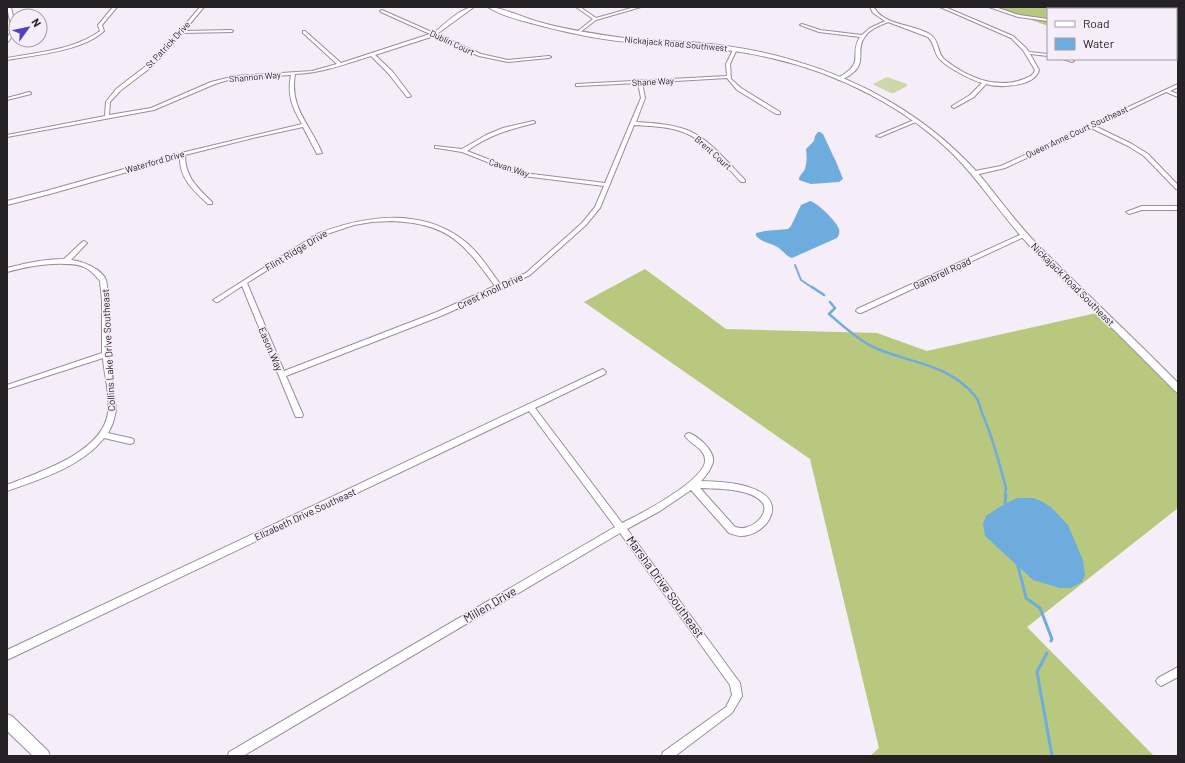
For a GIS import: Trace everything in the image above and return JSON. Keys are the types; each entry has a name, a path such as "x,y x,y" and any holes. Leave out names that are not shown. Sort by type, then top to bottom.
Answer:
{"main road":[{"path":"7,720 43,756"}],"street":[{"path":"7,41 14,30 9,7"},
{"path":"7,59 72,45 94,38 102,31 100,24 115,7"},
{"name":"St Patrick Drive","path":"107,117 108,102 118,90 148,68 202,7"},
{"name":"Shannon Way","path":"7,136 152,109 224,80 266,74 312,72 340,65 435,34 472,7"},
{"name":"Nickajack Road Southwest","path":"490,7 517,17 580,32 618,39 704,45 735,49 792,61 840,79 903,111 946,145 975,173"},
{"path":"578,7 595,19"},
{"path":"580,32 595,19 639,7"},
{"path":"872,7 872,11 887,21 929,36 935,43 938,55 942,59 984,83 1008,86 1033,77 1036,74 1038,70 1028,53 1012,37 942,7"},
{"path":"991,7 1018,16 1047,20"},
{"name":"Dublin Court","path":"382,12 435,34 474,53 492,58 508,61 549,57"},
{"path":"840,79 854,70 859,62 860,42 863,36 871,29 887,21"},
{"path":"802,25 819,32 863,36"},
{"path":"181,32 231,31"},
{"path":"304,32 340,65"},
{"path":"735,49 728,64 729,77 733,84 778,113"},
{"path":"1028,53 1047,55"},
{"path":"372,55 390,72 409,96"},
{"path":"293,74 290,86 291,98 319,153"},
{"name":"Shane Way","path":"578,85 640,83 729,77"},
{"name":"Crest Knoll Drive","path":"282,375 440,314 528,274 584,224 598,207 643,98 640,83"},
{"path":"954,107 972,96 984,83"},
{"name":"Queen Anne Court Southeast","path":"975,173 1003,167 1178,85"},
{"path":"1167,91 1178,96"},
{"path":"7,99 29,94"},
{"path":"878,136 916,120"},
{"path":"463,151 486,135 533,122"},
{"name":"Brent Court","path":"633,123 670,128 694,135 743,181"},
{"name":"Waterford Drive","path":"7,203 58,191 183,154 256,135 305,125"},
{"path":"1091,126 1130,145 1146,155 1178,188"},
{"name":"Cavan Way","path":"437,147 463,151 523,174 607,185"},
{"path":"183,154 182,165 187,177 195,189 210,203"},
{"name":"Nickajack Road Southeast","path":"975,173 1024,235 1178,389"},
{"path":"1129,212 1142,208 1178,208"},
{"name":"Flint Ridge Drive","path":"216,300 305,243 330,230 384,219 401,219 432,224 452,234 472,252 500,288"},
{"name":"Gambrell Road","path":"859,312 1024,235"},
{"path":"65,262 84,243"},
{"name":"Collins Lake Drive Southeast","path":"7,270 41,262 65,262 83,264 94,270 103,280 106,354 112,413 107,429 79,456 59,468 7,488"},
{"name":"Eason Way","path":"244,283 299,415"},
{"path":"8,387 106,354"},
{"name":"Elizabeth Drive Southeast","path":"7,656 603,372"},
{"name":"Marsha Drive Southeast","path":"530,407 735,683 737,696 729,710 667,756"},
{"path":"102,435 130,441"},
{"name":"Millen Drive","path":"233,756 621,528 665,505 704,473 710,460 701,446 689,436"},
{"path":"691,484 742,489 760,496 767,504 769,511 766,519 751,530 742,532 732,530 691,484"},
{"path":"1161,681 1178,672"}],"green space":[{"path":"996,7 1130,8 1047,8 1047,26"},
{"path":"887,77 907,84 907,86 894,93 891,93 873,84"},
{"path":"645,269 726,329 877,333 927,351 1101,312 1178,387 1178,508 1027,627 1154,756 870,756 879,748 810,459 584,302"}],"water":[{"path":"818,132 823,134 837,164 843,179 839,182 811,184 799,180 806,166 806,149 814,141"},
{"path":"810,201 822,209 837,226 839,234 837,238 792,258 779,248 762,241 756,236 756,233 765,231 788,229 791,226 801,205"},
{"path":"1017,498 1033,498 1041,501 1051,507 1068,525 1083,560 1085,575 1082,582 1071,588 1060,588 1033,580 985,536 983,524 986,516"}],"waterway":[{"path":"795,265 801,280 813,288"},
{"path":"812,287 824,295"},
{"path":"830,302 835,308 829,314 861,340 886,352 940,370 964,385 975,396 996,450 1006,488 1005,496"},
{"path":"1005,503 1006,495"},
{"path":"1018,566 1026,598 1040,608 1052,639 1051,641"},
{"path":"1047,653 1037,672 1052,756"}]}
